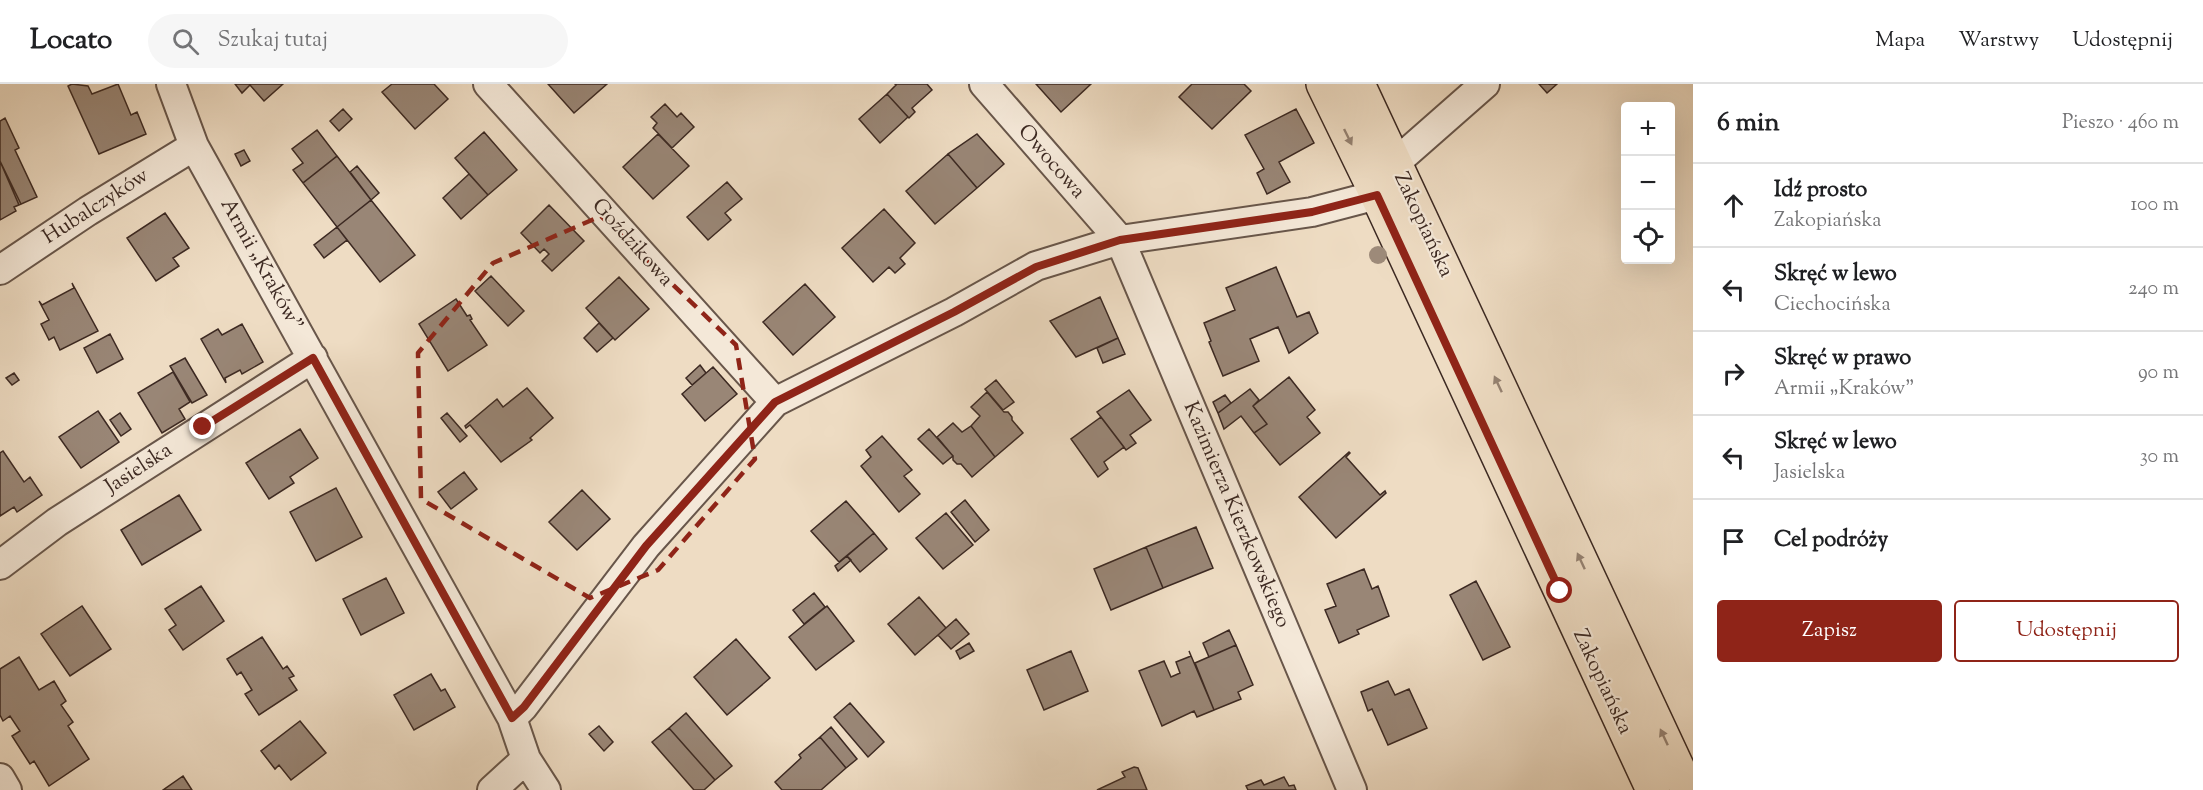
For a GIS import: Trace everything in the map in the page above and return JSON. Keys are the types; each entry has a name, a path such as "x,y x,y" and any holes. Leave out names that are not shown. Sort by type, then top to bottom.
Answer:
{"main road":[{"name":"Zakopiańska","path":"1323,84 1377,195 1653,790"},
{"name":"Zakopiańska","path":"1358,84 1688,790"}],"street":[{"name":"Armii „Kraków”","path":"171,84 194,146 512,718 526,759 546,790"},
{"name":"Goździkowa","path":"488,84 775,402"},
{"name":"Owocowa","path":"984,84 1120,240"},
{"path":"1394,164 1485,84"},
{"name":"Hubalczyków","path":"0,270 88,211 194,146"},
{"path":"512,718 524,707 646,546 775,402 954,312 1036,267 1120,240 1312,212 1377,195"},
{"name":"Kazimierza Kierzkowskiego","path":"1120,240 1352,790"},
{"name":"Jasielska","path":"0,565 57,522 313,358"},
{"path":"492,790 526,759"},
{"path":"0,778 7,790"}],"highlighted area":[{"path":"601,216 736,345 755,459 658,570 590,598 421,499 418,353 493,263"}],"building":[{"path":"72,84 88,86 92,94 118,84 131,115 137,112 146,134 99,154 68,86"},
{"path":"235,84 283,84 264,101 250,85 242,93"},
{"path":"392,84 434,84 448,99 415,129 382,92"},
{"path":"548,84 607,84 574,113"},
{"path":"895,84 927,84 932,90 912,108 915,112 909,118 887,94"},
{"path":"1036,84 1091,84 1061,112"},
{"path":"1192,84 1244,84 1251,91 1212,129 1179,97"},
{"path":"1539,84 1557,84 1547,93"},
{"path":"887,94 908,117 880,143 859,119"},
{"path":"665,104 677,117 681,113 694,127 672,148 653,128 657,123 651,117"},
{"path":"343,109 352,119 339,131 330,121"},
{"path":"1296,109 1314,143 1279,162 1290,182 1267,194 1257,173 1264,169 1245,135"},
{"path":"5,118 19,148 15,150 37,197 19,205 0,161 0,121"},
{"path":"317,130 337,156 303,183 293,170 303,163 292,149"},
{"path":"484,132 517,170 488,195 455,158"},
{"path":"658,134 689,166 653,199 623,167"},
{"path":"977,134 1004,164 977,188 948,154"},
{"path":"244,150 250,161 241,166 235,154"},
{"path":"948,154 977,188 935,224 906,191"},
{"path":"337,156 371,200 337,227 303,183"},
{"path":"0,161 21,204 14,207 16,211 0,220"},
{"path":"357,166 379,193 371,200 350,172"},
{"path":"469,174 488,195 461,219 443,198"},
{"path":"727,182 742,199 725,213 731,220 708,240 687,217"},
{"path":"371,200 415,255 380,282 337,227"},
{"path":"549,205 584,241 552,271 542,261 549,254 544,249 540,253 521,233"},
{"path":"884,209 915,243 900,258 905,264 895,273 889,267 873,282 842,248"},
{"path":"165,213 189,248 173,258 179,266 156,281 127,238"},
{"path":"337,227 347,240 324,258 314,245"},
{"path":"1276,267 1297,317 1309,312 1318,333 1289,353 1278,327 1250,339 1259,361 1223,376 1204,323 1235,310 1226,288"},
{"path":"491,276 524,311 508,326 475,291"},
{"path":"619,277 649,309 615,340 586,308"},
{"path":"72,283 98,331 60,350 54,337 49,340 41,324 49,320 39,301 42,305 74,288"},
{"path":"805,284 835,317 793,355 763,322"},
{"path":"1100,297 1118,338 1076,357 1050,321"},
{"path":"456,299 467,316 470,315 472,319 470,320 487,345 448,371 419,324"},
{"path":"599,323 613,338 597,352 584,338"},
{"path":"242,324 263,362 242,374 240,370 225,378 226,383 201,339 218,329 222,335"},
{"path":"110,334 123,359 97,373 84,348"},
{"path":"1118,338 1125,354 1103,363 1097,348"},
{"path":"185,358 207,395 192,403 170,366"},
{"path":"700,365 706,373 692,385 686,378"},
{"path":"713,367 737,394 705,421 682,394"},
{"path":"173,372 190,402 179,409 185,419 162,433 138,393"},
{"path":"14,373 19,380 12,385 6,378"},
{"path":"1289,377 1315,410 1307,417 1320,433 1280,465 1254,433 1267,424 1253,406"},
{"path":"996,380 1014,402 1003,410 985,389"},
{"path":"527,388 553,418 530,438 532,440 501,462 470,425 466,428 465,426 497,399 503,407"},
{"path":"1250,389 1259,400 1253,406 1267,424 1254,433 1241,416 1224,429 1218,413"},
{"path":"1129,390 1151,420 1130,435 1136,443 1126,450 1097,412"},
{"path":"987,392 1004,412 1008,412 1023,433 995,457 971,426 980,416 971,407"},
{"path":"1225,395 1231,403 1218,413 1213,402"},
{"path":"98,411 119,442 81,468 59,437"},
{"path":"120,413 131,429 121,436 110,420"},
{"path":"447,413 467,436 460,442 441,418"},
{"path":"1101,417 1124,447 1104,462 1108,469 1098,477 1071,439"},
{"path":"953,423 962,432 971,426 995,457 972,477 961,464 953,460 953,456 937,437"},
{"path":"300,429 318,458 290,477 294,483 269,499 246,463"},
{"path":"929,429 953,456 943,464 918,439"},
{"path":"882,436 912,470 904,476 920,494 899,512 861,466 871,457 866,450"},
{"path":"3,451 24,482 30,477 42,495 17,512 14,507 0,516 0,453"},
{"path":"1349,452 1346,457 1380,495 1385,491 1386,493 1336,538 1299,497"},
{"path":"464,472 477,489 451,509 438,492"},
{"path":"336,488 362,537 316,561 290,512"},
{"path":"582,490 610,519 577,550 549,522"},
{"path":"179,495 201,530 142,565 121,530"},
{"path":"965,500 989,530 975,542 951,512"},
{"path":"846,501 874,533 839,562 811,531"},
{"path":"946,513 973,545 943,569 916,538"},
{"path":"1196,527 1213,568 1163,588 1146,547"},
{"path":"874,533 887,549 860,572 847,556"},
{"path":"1146,547 1163,588 1111,610 1094,569"},
{"path":"847,556 851,560 838,571 835,566"},
{"path":"1364,569 1372,589 1378,586 1389,616 1357,630 1359,634 1339,643 1325,610 1336,606 1327,584"},
{"path":"386,578 404,613 361,635 343,599"},
{"path":"1476,581 1510,647 1483,660 1450,595"},
{"path":"201,586 224,621 183,650 169,630 176,625 165,609"},
{"path":"814,593 825,607 804,624 793,610"},
{"path":"919,597 946,628 915,655 888,624"},
{"path":"82,606 111,649 70,676 41,634"},
{"path":"827,606 854,641 816,670 789,637"},
{"path":"956,619 969,634 951,649 938,635"},
{"path":"1229,630 1236,645 1209,657 1203,643"},
{"path":"262,637 283,669 287,666 294,676 289,678 297,690 259,715 245,694 252,690 241,672 237,675 227,659"},
{"path":"736,639 770,678 727,715 694,677"},
{"path":"969,643 974,651 960,659 956,651"},
{"path":"1236,645 1253,685 1238,692 1241,699 1214,710 1195,663"},
{"path":"1071,651 1088,691 1044,710 1027,670"},
{"path":"1189,651 1214,710 1197,717 1194,711 1162,726 1139,671 1164,661 1171,677 1180,673 1176,662 1191,656"},
{"path":"19,657 39,690 54,681 66,701 61,705 73,722 68,726 89,759 49,786 34,761 30,764 12,736 20,731 10,716 3,721 0,715 0,669"},
{"path":"431,674 441,691 445,689 455,707 414,730 394,695"},
{"path":"1388,681 1395,695 1409,689 1427,728 1388,745 1372,709 1368,711 1361,692"},
{"path":"850,703 884,742 868,757 834,717"},
{"path":"686,713 732,766 715,780 669,728"},
{"path":"300,721 326,753 291,780 279,765 275,769 261,751"},
{"path":"599,726 613,742 604,751 589,734"},
{"path":"831,727 857,759 846,768 820,737"},
{"path":"669,728 715,780 704,790 694,790 652,742"},
{"path":"820,737 846,768 821,790 782,790 775,782 801,758 799,755"},
{"path":"1134,767 1138,768 1147,790 1097,790 1125,777 1122,772"},
{"path":"183,776 192,790 163,790"},
{"path":"1284,777 1289,786 1294,785 1296,790 1248,790 1246,786 1261,780 1264,785"}],"route":[{"path":"203,427 313,358 512,718 524,707 646,546 775,402 954,312 1036,267 1120,240 1312,212 1377,195 1560,591"}]}
